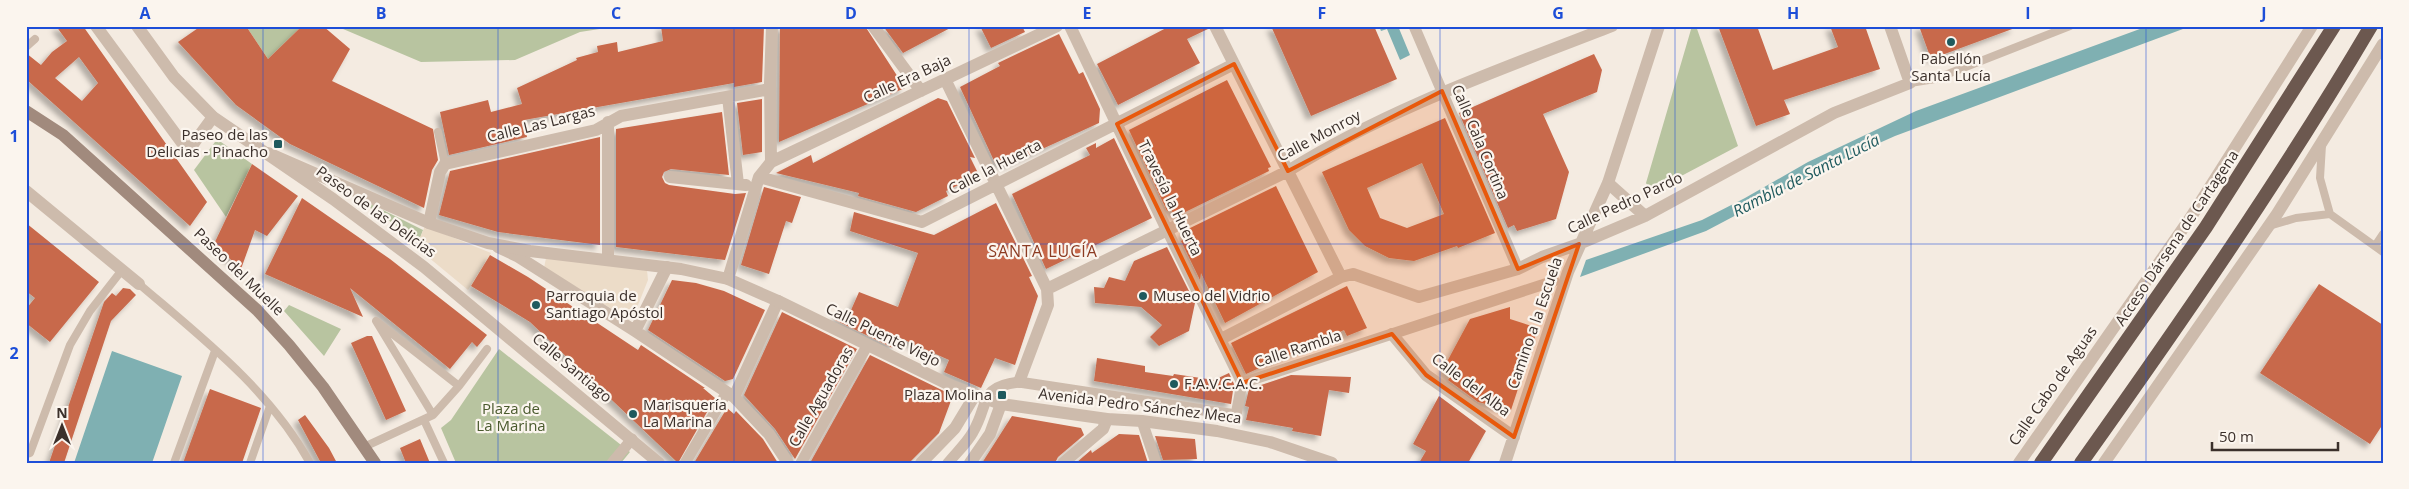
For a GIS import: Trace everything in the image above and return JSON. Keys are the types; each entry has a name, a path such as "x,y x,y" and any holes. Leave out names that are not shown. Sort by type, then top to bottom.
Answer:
{"highway":[{"name":"Acceso Dársena de Cartagena","path":"2041,463 2206,227 2334,26"},
{"path":"2081,463 2163,347 2259,204 2335,86 2370,26"}],"main road":[{"name":"Paseo del Muelle","path":"26,103 257,310 307,366 375,463"},
{"name":"Paseo del Muelle","path":"26,111 55,128"}],"street":[{"path":"96,26 188,151 213,117"},
{"name":"Paseo de las Delicias","path":"137,26 174,77 213,117 268,153 379,233 463,298"},
{"path":"728,279 758,182 771,162 770,89 772,26"},
{"path":"873,26 921,91"},
{"name":"Calle Era Baja","path":"771,162 1057,26"},
{"name":"Travesía la Huerta","path":"1070,26 1242,383"},
{"path":"1215,26 1341,277 1221,338"},
{"name":"Calle Cala Cortina","path":"1414,26 1518,269"},
{"name":"Calle Monroy","path":"1047,289 1288,171 1323,150 1442,92 1612,26"},
{"name":"Camino a la Escuela","path":"1505,463 1579,244 1608,182 1659,26"},
{"path":"1890,26 1910,83"},
{"name":"Calle Cabo de Aguas","path":"2019,463 2191,217 2312,26"},
{"path":"2104,463 2269,226 2323,144 2383,44"},
{"name":"Calle la Huerta","path":"670,177 738,184 758,182 922,222 1234,64"},
{"path":"945,79 1047,289 1048,306 1019,382"},
{"name":"Calle Pedro Pardo","path":"1341,277 1353,274 1419,296 1518,269 1542,257 1579,244 1645,216 1834,113 1910,83"},
{"name":"Calle Las Largas","path":"442,168 596,130 621,116 770,89"},
{"path":"728,97 738,184"},
{"path":"608,122 608,260"},
{"name":"Paseo de las Delicias","path":"268,153 430,223 488,243"},
{"path":"430,223 442,168"},
{"path":"1608,182 1645,216"},
{"path":"26,191 139,284"},
{"path":"488,243 517,256 731,395 768,434 788,463"},
{"name":"Calle Puente Viejo","path":"488,243 530,251 667,266 728,279 778,301 867,346 981,397"},
{"path":"635,331 667,266"},
{"name":"Calle Rambla","path":"981,397 989,393 996,386 1019,382 1236,415 1242,383 1554,281"},
{"name":"Calle Santiago","path":"463,298 659,463"},
{"path":"685,463 731,395 778,301"},
{"name":"Calle del Alba","path":"1392,334 1426,375 1514,437"},
{"name":"Calle Aguadoras","path":"801,463 867,346"},
{"path":"970,463 990,434 1001,404 981,397"},
{"path":"921,463 955,428 981,397"},
{"path":"948,463 973,433 981,397"},
{"name":"Avenida Pedro Sánchez Meca","path":"1001,404 1107,419 1142,421 1244,436 1300,451 1332,463"},
{"path":"1063,463 1103,429 1107,419"},
{"path":"1142,421 1156,463"},
{"path":"613,463 632,439"}],"lane":[{"path":"1910,83 1934,79 2070,26"},
{"path":"26,47 35,38"},
{"path":"438,132 442,168"},
{"path":"2323,144 2320,178 2330,214 2383,252"},
{"path":"2269,226 2296,218 2330,214"},
{"path":"2375,246 2383,234"},
{"path":"26,454 30,453 70,345 90,311 122,270"},
{"path":"139,284 215,351 270,406 310,463"},
{"path":"434,415 376,321 459,386"},
{"path":"364,447 434,415 487,350"},
{"path":"174,463 215,351"},
{"path":"250,463 270,406"},
{"path":"424,420 444,463"}],"highlighted area":[{"path":"1234,64 1288,171 1442,91 1518,269 1579,244 1514,437 1426,375 1392,334 1242,383 1117,124"}],"green space":[{"path":"246,26 302,26 268,59"},
{"path":"336,26 619,26 580,32 515,60 421,62"},
{"path":"1692,26 1696,26 1738,146 1651,192 1646,183"},
{"path":"215,142 221,142 252,164 226,217 194,170"},
{"path":"354,197 423,230 419,241"},
{"path":"289,305 341,329 324,356 284,311"},
{"name":"Plaza de La Marina","path":"499,349 630,452 621,463 456,463 441,428 451,420"}],"shaded area":[{"path":"425,226 491,253 468,290 416,247"},
{"path":"546,258 647,270 648,280 634,315 627,318 544,268"}],"water":[{"path":"1379,26 1398,26 1410,55 1400,60 1387,29 1381,31"},
{"name":"Rambla de Santa Lucía","path":"2148,26 2191,26 1895,136 1839,161 1706,231 1580,277 1586,260 1702,220 1808,162 1916,111"},
{"path":"112,351 182,376 152,463 74,463"}],"building":[{"path":"56,26 83,26 207,202 190,226 26,79 26,53 41,65 52,52 67,41","holes":["79,57 98,83 82,101 55,78"]},
{"path":"201,26 246,26 268,59 302,26 323,26 350,49 332,81 433,129 438,160 432,170 424,208 290,144 236,105 178,42"},
{"path":"661,26 764,26 762,82 734,87 734,83 524,120 527,137 449,155 440,112 488,100 491,112 522,104 517,88 577,60 576,58 598,52 597,46 617,42 618,52 663,41"},
{"path":"780,26 865,26 905,88 779,142"},
{"path":"883,26 954,26 903,53"},
{"path":"980,26 1022,26 1025,32 991,48"},
{"path":"1170,26 1207,26 1208,29 1187,39 1200,63 1118,105 1097,64"},
{"path":"1271,26 1374,26 1397,79 1311,116"},
{"path":"1718,26 1757,26 1773,70 1838,47 1830,26 1865,26 1880,69 1784,100 1790,114 1756,126"},
{"name":"Pabellón Santa Lucía","path":"1919,26 2015,26 2015,28 1931,59"},
{"path":"1059,34 1079,74 1083,72 1100,109 1099,123 1007,165 995,163 960,87 1000,66 998,63"},
{"path":"1594,54 1602,70 1597,92 1543,114 1569,172 1556,219 1517,231 1514,225 1508,228 1459,113"},
{"path":"1227,80 1271,167 1268,168 1269,171 1175,217 1171,209 1167,211 1129,130"},
{"path":"938,98 947,101 975,158 970,157 979,175 946,191 948,196 916,212 858,196 859,193 776,173 811,155 813,163"},
{"path":"762,99 762,152 743,155 737,103"},
{"path":"722,112 729,175 671,169 664,172 662,177 665,183 669,185 735,194 746,193 725,260 616,247 616,129"},
{"path":"1445,118 1495,233 1458,248 1457,246 1414,261 1389,258 1365,246 1349,230 1322,172","holes":["1422,163 1444,214 1407,228 1380,218 1367,188"]},
{"path":"600,137 600,245 498,232 439,215 450,171"},
{"path":"1114,138 1152,218 1046,269 1012,194 1090,155 1086,148 1096,143 1096,148"},
{"path":"252,164 298,196 267,236 255,230 241,269 214,244"},
{"path":"1276,186 1318,272 1225,323 1201,273 1200,280 1181,241 1184,239 1182,232"},
{"path":"764,187 801,197 792,223 786,221 769,274 741,265"},
{"path":"302,198 390,259 487,335 477,347 472,342 450,369 350,288 363,317 265,274"},
{"path":"996,203 1032,276 1029,277 1038,296 1015,365 995,358 981,388 944,372 949,360 898,337 893,348 835,320 838,313 848,317 859,292 898,307 918,253 850,231 854,212 934,235"},
{"path":"26,223 99,282 50,342 26,323 26,309 35,298 26,291"},
{"name":"Museo del Vidrio","path":"1167,247 1195,303 1189,331 1159,346 1150,337 1162,325 1141,307 1095,303 1094,287 1104,288 1109,277 1125,281 1134,261"},
{"path":"490,255 528,277 638,350 641,345 705,388 703,388 715,398 678,463 530,322 471,286"},
{"path":"672,280 696,283 724,291 765,310 733,379 725,381 648,330"},
{"path":"2319,284 2383,325 2383,424 2370,444 2260,373"},
{"path":"1347,286 1367,328 1347,336 1344,330 1246,374 1231,343"},
{"path":"123,288 130,289 136,295 111,321 64,463 49,463 104,302 112,293 116,296"},
{"path":"1510,307 1510,319 1538,328 1511,410 1478,402 1448,380 1450,377 1442,371 1470,319"},
{"path":"782,312 857,349 795,459 775,429 744,395"},
{"path":"367,336 372,336 406,411 386,420 351,343"},
{"path":"870,355 950,394 952,398 939,433 909,463 810,463"},
{"name":"F.A.V.C.A.C.","path":"1097,358 1145,366 1145,372 1173,376 1174,374 1214,380 1229,373 1234,384 1231,404 1094,381"},
{"path":"1291,375 1351,377 1349,393 1329,390 1321,436 1292,431 1293,428 1246,420 1249,407 1245,406 1249,389"},
{"path":"210,389 261,408 242,463 183,463"},
{"path":"1439,396 1486,431 1468,463 1419,463 1426,451 1413,444"},
{"path":"727,408 734,414 736,411 763,439 778,463 694,463"},
{"path":"305,415 329,448 337,463 321,463 298,420"},
{"path":"1012,416 1081,428 1084,435 1058,457 1055,463 982,463"},
{"path":"1119,434 1139,435 1148,463 1076,463 1091,450 1092,453"},
{"path":"1155,436 1195,439 1197,459 1163,460"},
{"path":"420,439 430,463 406,463 400,448"}],"place":[{"name":"Pabellón Santa Lucía","path":"1951,42"},
{"name":"Paseo de las Delicias - Pinacho","path":"278,144"},
{"name":"Museo del Vidrio","path":"1143,296"},
{"name":"Parroquia de Santiago Apóstol","path":"536,305"},
{"name":"F.A.V.C.A.C.","path":"1174,384"},
{"name":"Plaza Molina","path":"1002,395"},
{"name":"Marisquería La Marina","path":"633,414"}],"district":[{"name":"SANTA LUCÍA","path":"1043,251"}]}
